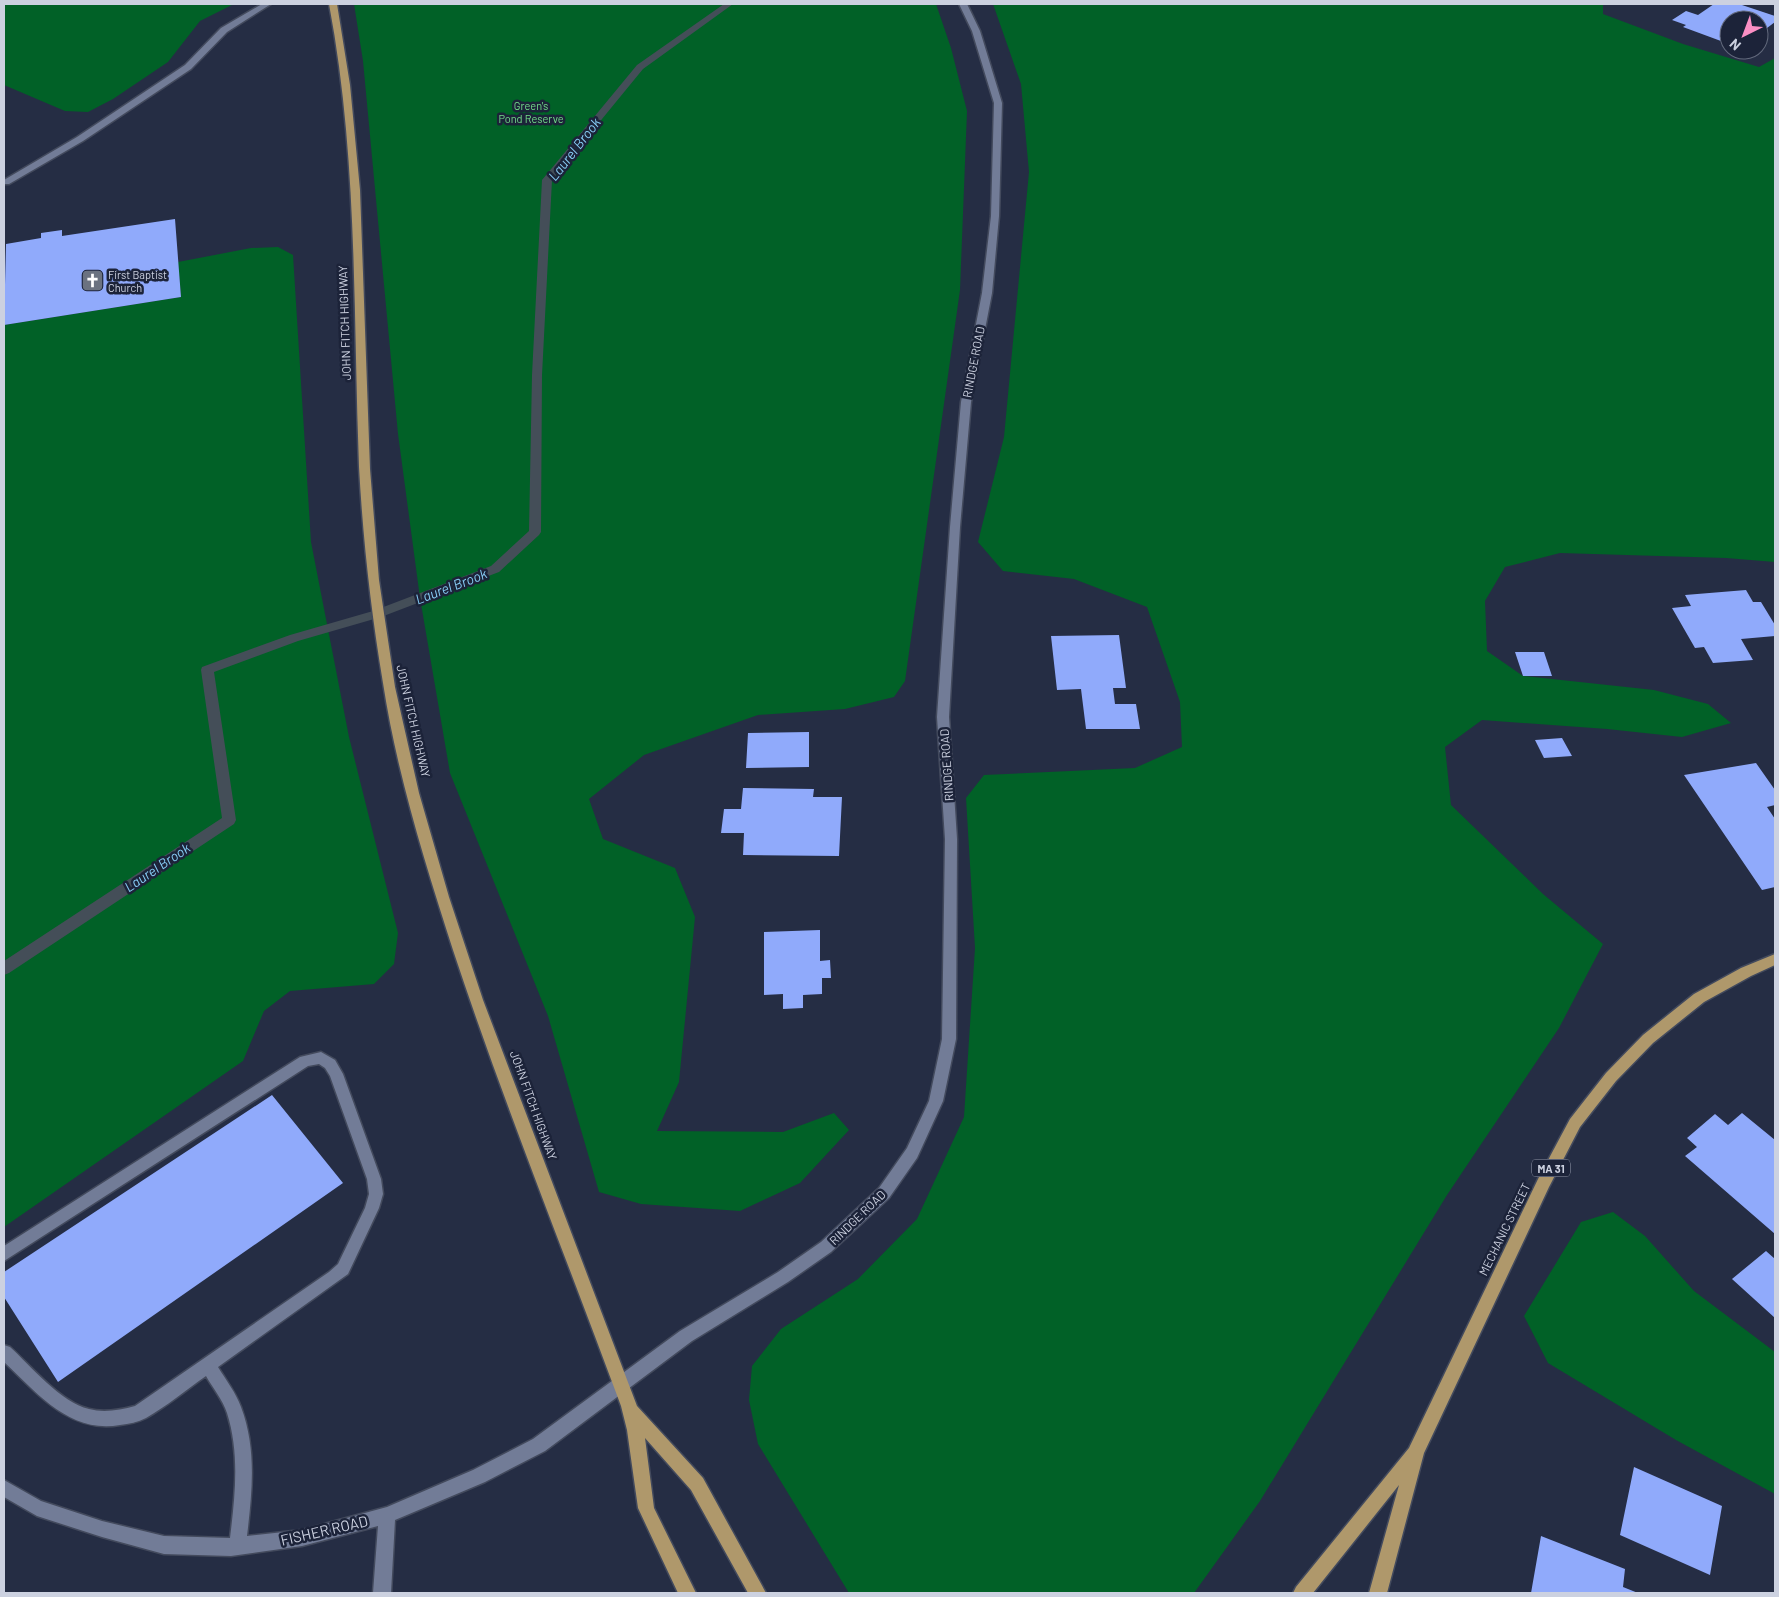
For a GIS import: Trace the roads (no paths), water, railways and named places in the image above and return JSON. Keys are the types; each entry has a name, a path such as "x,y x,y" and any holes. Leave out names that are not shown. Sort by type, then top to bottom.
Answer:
{"main road":[{"name":"JOHN FITCH HIGHWAY","path":"333,4 343,50 354,169 360,290 363,430 373,576 383,656 396,718 434,873 490,1035 631,1410 645,1506 687,1593"},
{"name":"MECHANIC STREET","path":"1378,1593 1416,1451 1544,1182 1575,1123 1611,1077 1648,1039 1699,998 1775,959"},
{"name":"JOHN FITCH HIGHWAY","path":"631,1410 697,1484 757,1593"},
{"name":"MECHANIC STREET","path":"1302,1593 1416,1451"}],"street":[{"path":"6,182 80,139 188,67 224,30 256,9 268,4"},
{"name":"RINDGE ROAD","path":"621,1386 686,1336 783,1278 826,1247 856,1221 884,1193 912,1153 936,1101 949,1039 951,840 944,717 954,527 966,402 987,292 995,216 998,104 976,31 963,4"},
{"path":"4,1254 305,1061 321,1058 330,1064 336,1074 374,1180 376,1194 372,1208 343,1269 139,1413 120,1418 105,1419 82,1414 59,1400 4,1352"},
{"path":"208,1365 234,1409 243,1452 245,1478 238,1546"},
{"name":"FISHER ROAD","path":"4,1488 37,1508 102,1529 164,1545 238,1546 302,1538 387,1515 479,1476 539,1445 621,1386"},
{"path":"382,1593 387,1515"}],"waterway":[{"name":"Laurel Brook","path":"4,969 229,820 207,670 294,638 377,614 495,569 535,532 537,375 547,180 640,67 729,4"}],"place":[{"name":"First Baptist Church","path":"92,280"}],"park label":[{"name":"Green's Pond Reserve","path":"531,111"}]}
